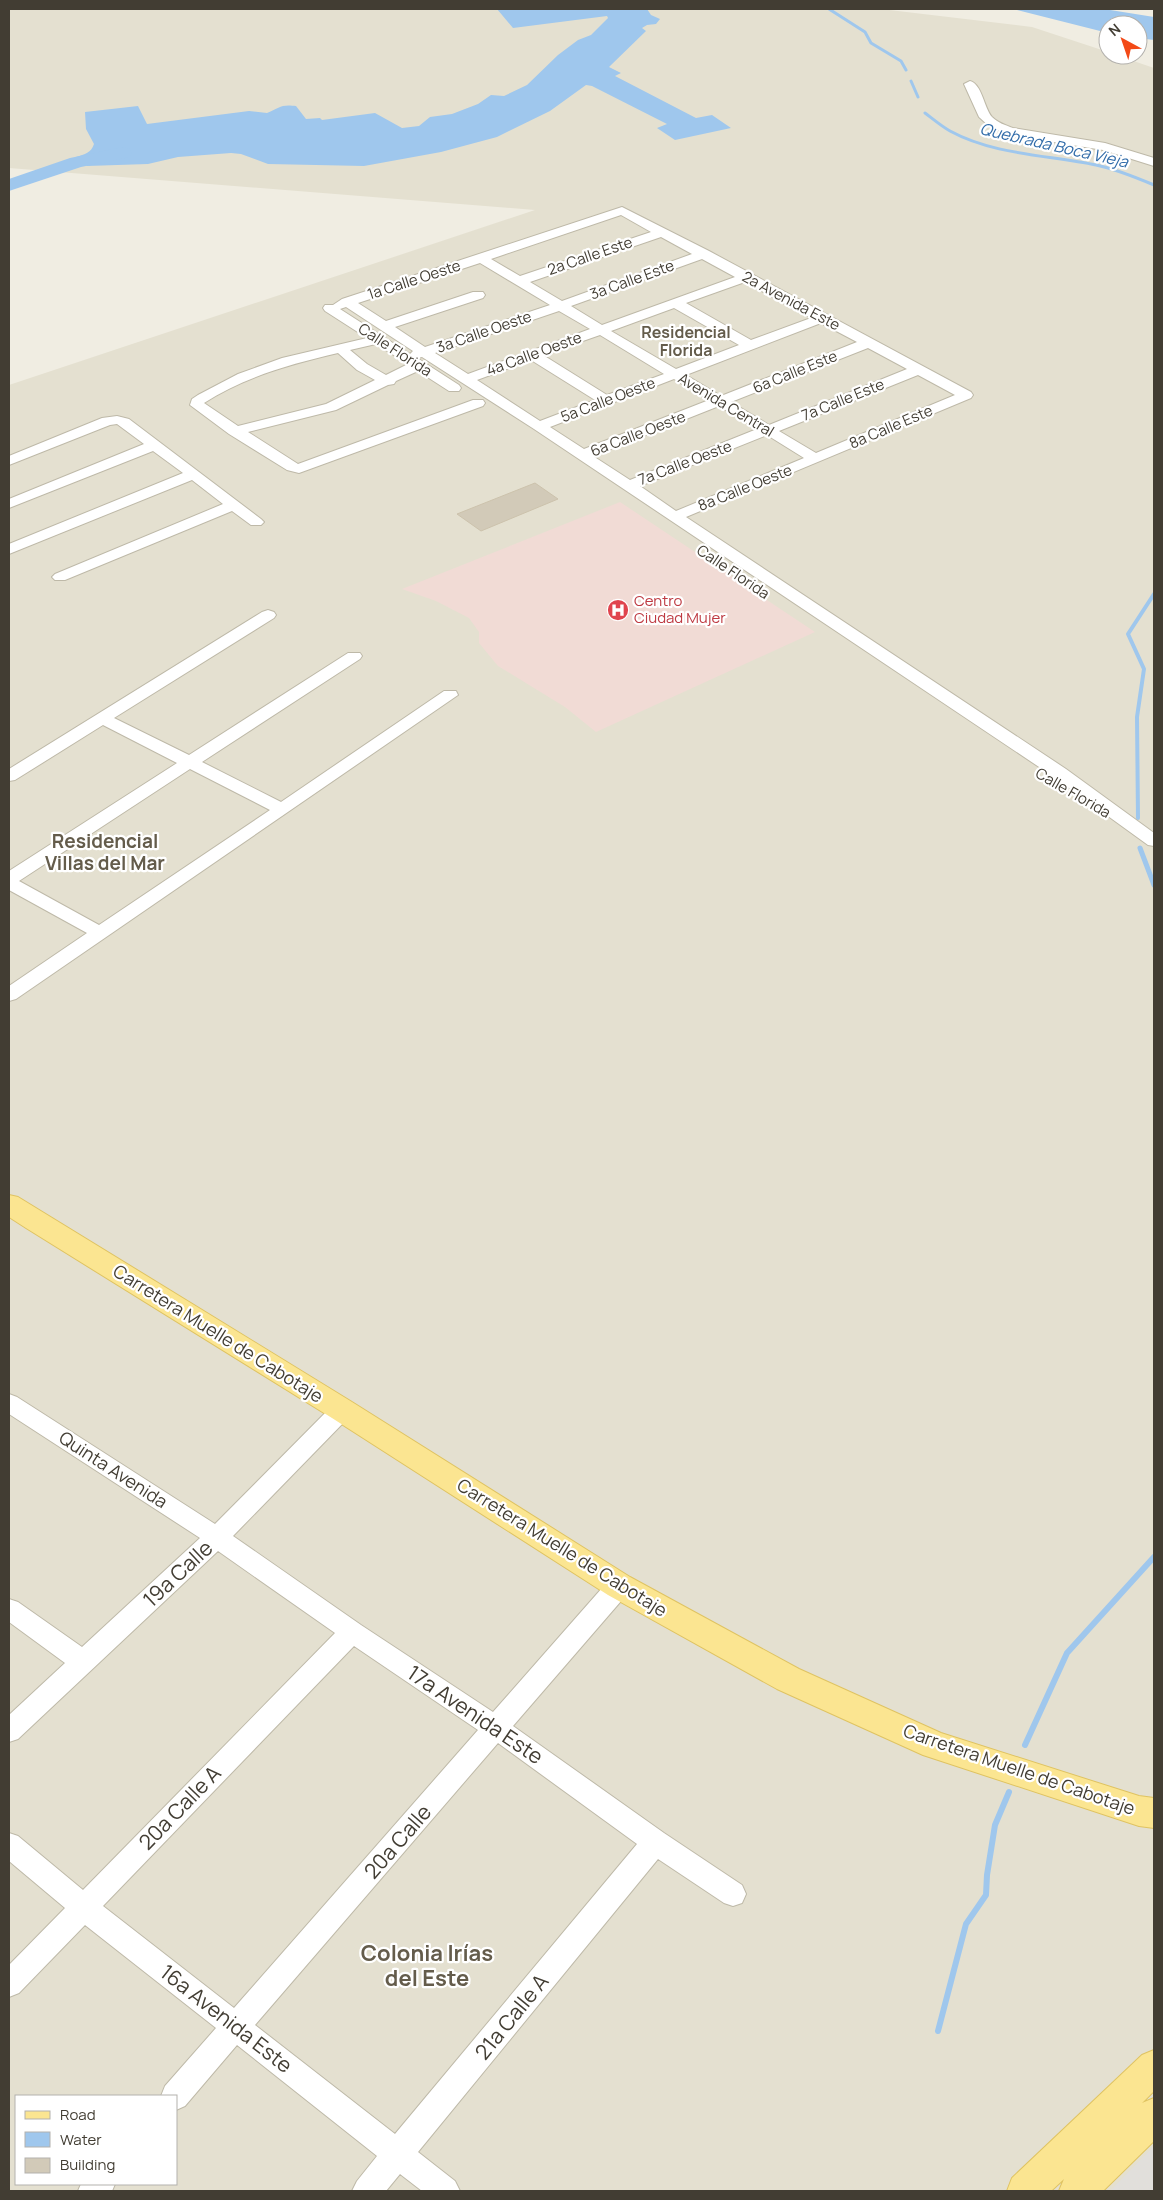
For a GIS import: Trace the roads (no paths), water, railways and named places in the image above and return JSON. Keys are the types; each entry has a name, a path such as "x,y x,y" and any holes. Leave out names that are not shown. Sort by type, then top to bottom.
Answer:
{"main road":[{"name":"Carretera Muelle de Cabotaje","path":"9,1204 342,1410 620,1586 788,1679 934,1745 1139,1811 1154,1814"},
{"path":"1025,2191 1154,2067"},
{"path":"1077,2191 1154,2116"}],"street":[{"path":"970,84 985,117 994,126 1010,131 1105,147 1154,162"},
{"name":"2a Avenida Este","path":"615,213 628,213 966,395"},
{"name":"1a Calle Oeste","path":"330,308 615,213"},
{"name":"2a Calle Este","path":"519,281 662,232"},
{"name":"3a Calle Este","path":"560,306 704,254"},
{"name":"Avenida Central","path":"481,258 816,459"},
{"name":"4a Calle Oeste","path":"466,379 746,277"},
{"path":"478,295 340,347 287,360 243,377 197,402 197,405 234,431 292,467 299,469 478,403"},
{"name":"Calle Florida","path":"347,302 381,332 478,403 1026,766 1147,837"},
{"path":"676,303 751,346"},
{"name":"3a Calle Oeste","path":"234,431 331,407 389,381 417,358 560,306"},
{"name":"Calle Florida","path":"330,308 381,332"},
{"name":"5a Calle Oeste","path":"540,426 822,318"},
{"name":"6a Calle Este","path":"721,402 868,343"},
{"path":"340,347 354,363 368,373 389,381"},
{"path":"532,355 607,401"},
{"name":"Calle Florida","path":"417,358 466,379 540,426 1060,773 1147,837"},
{"name":"7a Calle Este","path":"769,430 917,370"},
{"name":"8a Calle Este","path":"816,459 966,395"},
{"name":"6a Calle Oeste","path":"582,455 721,402"},
{"path":"9,461 107,421 117,420 124,422 256,522"},
{"name":"7a Calle Oeste","path":"628,486 769,430"},
{"path":"9,504 155,446"},
{"name":"8a Calle Oeste","path":"674,517 816,459"},
{"path":"9,550 194,474"},
{"path":"60,577 233,505"},
{"path":"9,776 268,615"},
{"path":"9,879 354,656"},
{"path":"9,995 450,695"},
{"path":"102,718 282,809"},
{"path":"9,883 100,933"},
{"name":"Quinta Avenida","path":"9,1403 217,1537"},
{"name":"19a Calle","path":"9,1731 217,1537 342,1410"},
{"name":"17a Avenida Este","path":"217,1537 352,1632 498,1728 656,1842 733,1894"},
{"name":"20a Calle","path":"176,2095 620,1586"},
{"path":"9,1609 84,1662"},
{"name":"20a Calle A","path":"9,1984 352,1632"},
{"name":"21a Calle A","path":"367,2191 656,1842"},
{"name":"16a Avenida Este","path":"9,1845 84,1908 445,2191"}],"water":[{"path":"497,9 647,9 651,15 660,19 656,24 647,25 642,28 646,31 609,67 621,73 615,76 696,118 712,115 731,128 675,140 657,128 667,124 592,86 586,85 550,111 497,137 441,152 364,166 268,164 241,154 231,153 178,157 148,164 87,166 76,157 85,154 94,144 86,129 85,112 138,106 147,124 249,111 267,113 280,107 296,106 306,119 320,118 322,120 375,113 402,128 419,126 430,117 452,114 478,104 491,95 504,96 527,85 558,55 578,40 591,35 608,18 607,16 513,28"},
{"path":"1013,9 1104,9 1142,15 1098,15 1098,30"},
{"path":"1148,16 1154,17 1154,40 1148,39"}],"waterway":[{"name":"Quebrada Boca Vieja","path":"829,9 865,32 871,43 901,61 906,70"},
{"name":"Quebrada Boca Vieja","path":"911,81 918,97"},
{"name":"Quebrada Boca Vieja","path":"925,113 950,131 985,145 1003,150 1103,167 1125,173 1154,185"},
{"path":"9,185 77,162 123,153"},
{"name":"Quebrada Boca Vieja","path":"1138,818 1137,717 1144,669 1128,634 1154,594"},
{"name":"Quebrada Boca Vieja","path":"1140,848 1154,885"},
{"name":"Quebrada Boca Vieja","path":"1025,1745 1067,1653 1154,1557"},
{"name":"Quebrada Boca Vieja","path":"938,2031 966,1924 986,1895 987,1875 995,1825 1009,1792"}],"place":[{"name":"Centro Ciudad Mujer","path":"618,610"}],"district":[{"name":"Residencial Florida","path":"686,341"},
{"name":"Residencial Villas del Mar","path":"105,852"},
{"name":"Colonia Irías del Este","path":"427,1966"}]}
